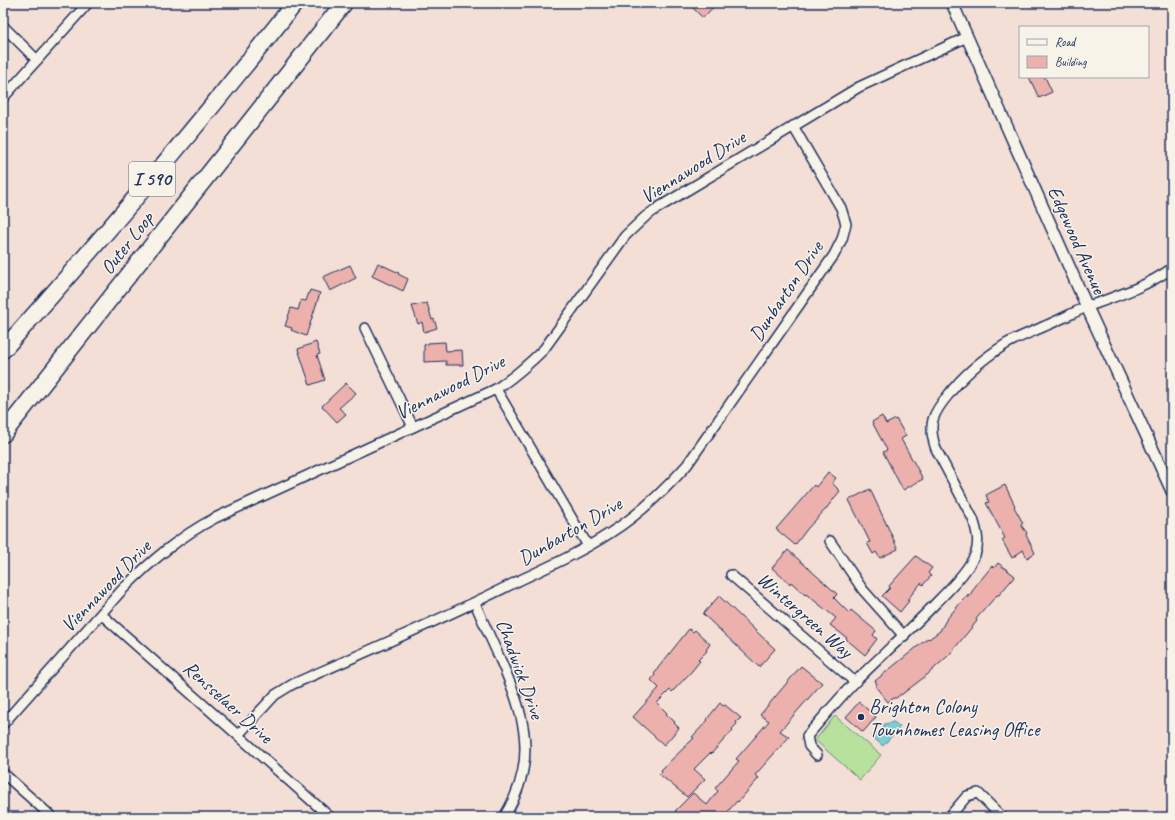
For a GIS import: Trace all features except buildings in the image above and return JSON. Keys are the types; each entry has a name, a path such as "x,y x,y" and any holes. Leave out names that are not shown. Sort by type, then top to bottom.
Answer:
{"highway":[{"name":"Outer Loop","path":"3,350 64,282 140,193 221,96 295,3"},
{"name":"Outer Loop","path":"3,434 344,3"}],"street":[{"path":"3,98 88,3"},
{"name":"Edgewood Avenue","path":"952,3 1087,307 1172,491"},
{"path":"3,26 37,60"},
{"name":"Viennawood Drive","path":"3,724 122,590 141,571 181,538 204,524 496,389 516,376 544,349 625,236 645,217 859,87 967,37"},
{"name":"Dunbarton Drive","path":"238,735 275,695 293,684 475,603 588,546 626,523 668,486 687,465 834,255 842,239 846,224 841,208 793,126"},
{"name":"Wintergreen Way","path":"817,755 809,746 807,736 855,682 904,636 952,587 976,554 978,544 977,532 973,519 936,449 932,438 934,417 938,407 961,379 980,362 1007,344 1087,307 1120,295 1146,283 1172,268"},
{"path":"365,328 413,427"},
{"path":"496,389 588,546"},
{"path":"830,541 863,590 904,636"},
{"name":"Wintergreen Way","path":"731,575 855,682"},
{"name":"Chadwick Drive","path":"475,603 519,707 524,733 525,761 522,777 513,800 504,817"},
{"name":"Rensselaer Drive","path":"101,614 330,817"},
{"path":"3,773 52,817"},
{"path":"949,817 967,796 978,793 1002,817"}],"green space":[{"path":"835,716 881,755 860,780 815,740"}],"water":[{"path":"894,722 900,727 883,746 872,737 876,732 880,733 884,724"}],"place":[{"name":"Brighton Colony Townhomes Leasing Office","path":"861,717"}]}
